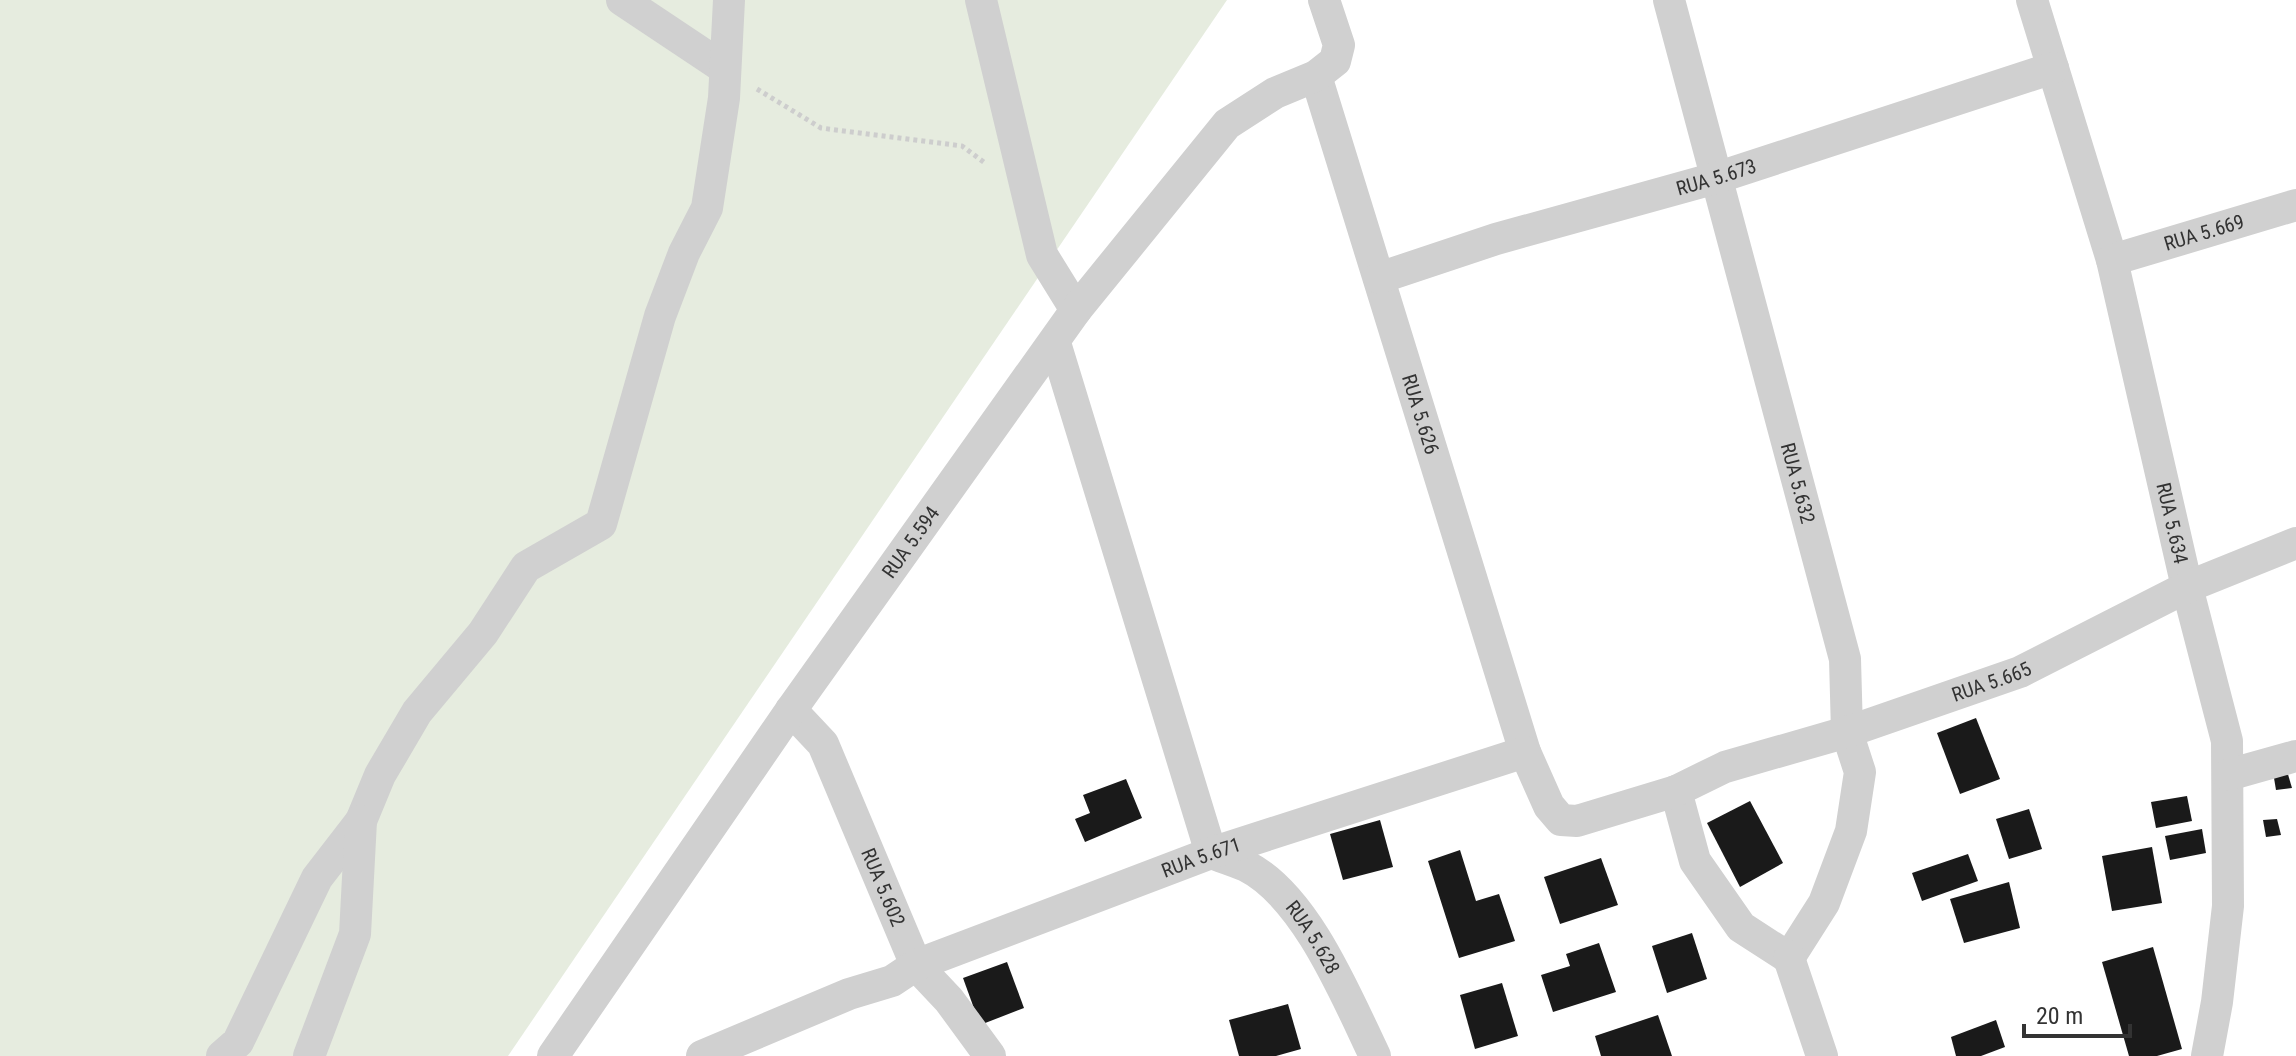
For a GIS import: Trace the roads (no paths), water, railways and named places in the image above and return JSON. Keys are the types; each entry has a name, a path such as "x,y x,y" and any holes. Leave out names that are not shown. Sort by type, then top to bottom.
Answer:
{"street":[{"path":"622,0 724,68"},
{"path":"222,1056 238,1042 317,878 361,821 380,775 417,712 483,633 526,567 601,524 660,316 684,253 707,208 724,98 729,0"},
{"path":"981,0 1042,255 1076,310"},
{"path":"1316,76 1339,53 1324,0"},
{"name":"RUA 5.632","path":"1669,0 1845,659 1847,732 1860,772 1851,831 1824,903 1789,958"},
{"name":"RUA 5.634","path":"2032,0 2112,260 2187,587 2227,741 2228,906 2207,1056"},
{"name":"RUA 5.673","path":"1379,278 1496,239 1716,178 2053,68"},
{"name":"RUA 5.626","path":"1316,76 1525,752"},
{"name":"RUA 5.594","path":"563,1051 791,710 1076,310 1227,124 1275,93 1316,76"},
{"name":"RUA 5.669","path":"2112,260 2296,205"},
{"path":"1055,343 1211,853"},
{"name":"RUA 5.665","path":"1676,791 1725,767 1847,732 2020,672 2187,587 2296,543"},
{"name":"RUA 5.602","path":"791,710 823,744 916,965 958,1011 990,1056"},
{"path":"1525,752 1549,806 1561,820 1577,821 1676,791 1695,861 1741,927 1789,958 1822,1056"},
{"name":"RUA 5.671","path":"702,1056 834,999 892,981 916,965 1211,853 1525,752"},
{"path":"2228,775 2296,756"},
{"path":"309,1056 355,934 361,821"},
{"name":"RUA 5.628","path":"1211,853 1248,867 1278,893 1310,929 1375,1056"}]}
